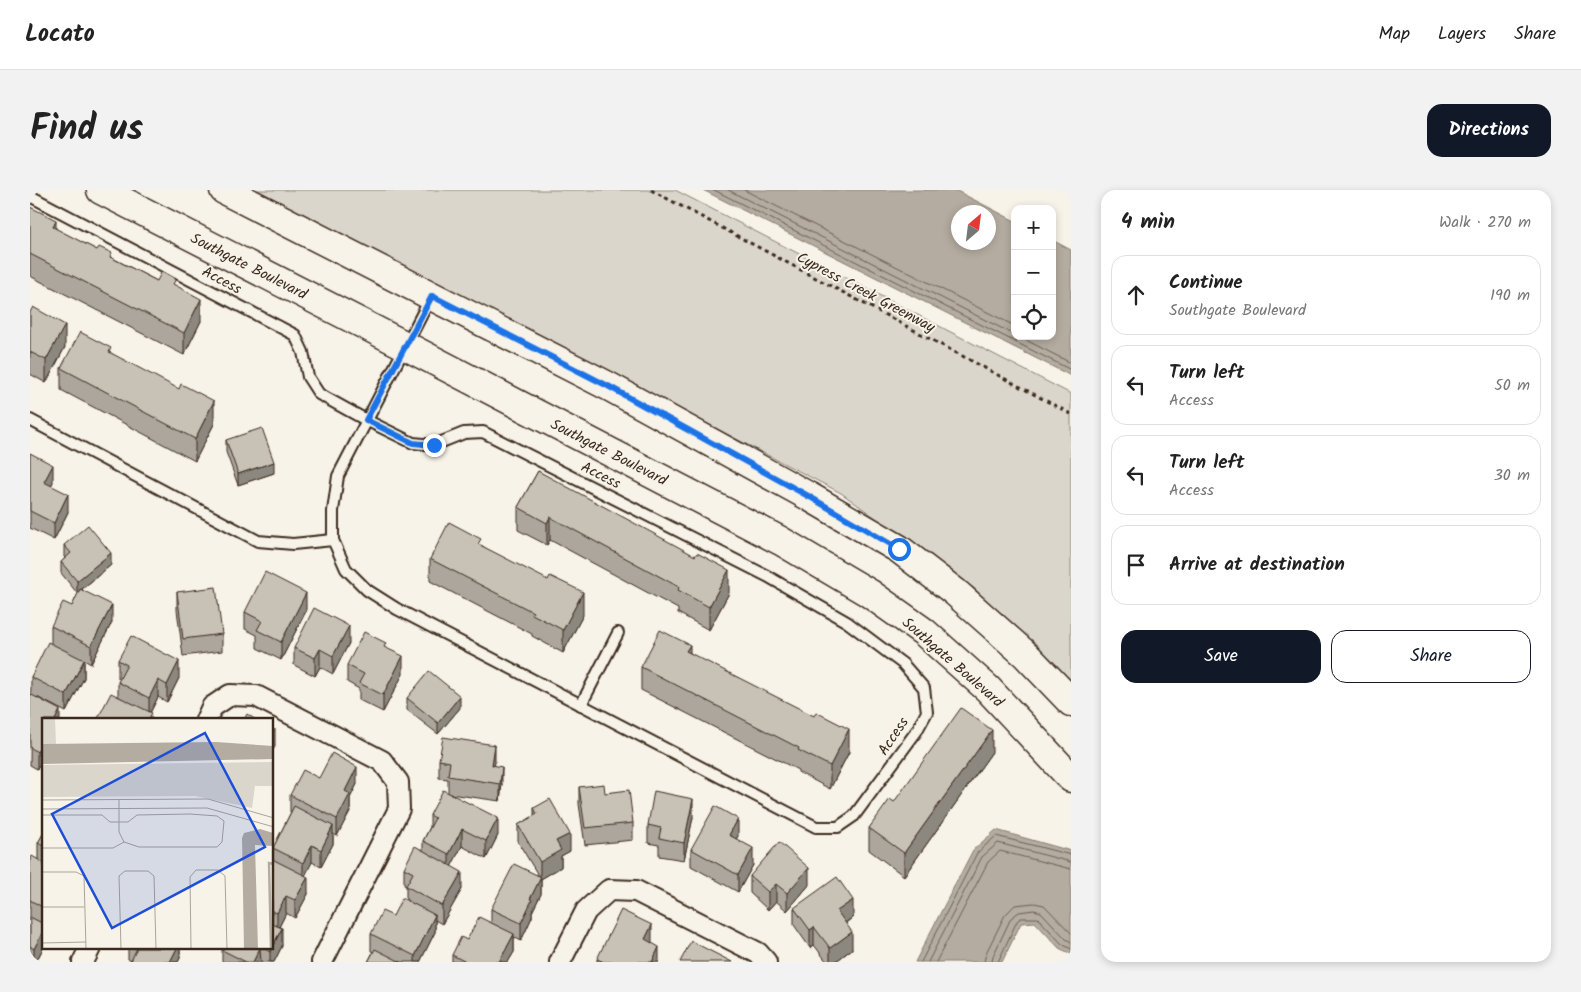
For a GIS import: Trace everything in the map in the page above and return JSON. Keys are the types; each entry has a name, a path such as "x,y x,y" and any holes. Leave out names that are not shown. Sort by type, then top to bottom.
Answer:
{"main road":[{"name":"Southgate Boulevard","path":"101,190 781,541 869,593 924,632 988,689 1071,778"},
{"path":"224,190 608,386 810,497 899,549 955,592 1019,649 1071,702"}],"street":[{"path":"207,718 212,707 230,695 256,696 382,761 398,782 399,809 322,962"},
{"path":"560,962 586,912 609,890 636,891 758,952 766,962"},
{"path":"83,962 89,950"}],"lane":[{"name":"Access","path":"30,196 295,335 303,352 308,377 319,394 366,420 413,443 434,445 464,434 483,432 767,576 847,622 903,664 924,688 927,712 916,732 854,816 838,827 816,827 397,610 367,590 346,569 333,540 332,511 338,476 366,420 432,296"},
{"path":"30,420 258,541 293,544 333,540"},
{"path":"581,705 618,633"}],"path":[{"name":"Cypress Creek Greenway","path":"651,190 1071,414"}],"shaded area":[{"path":"254,190 675,190 1071,394 1071,682 974,588 841,493"}],"water":[{"path":"703,190 955,190 984,205 951,205 951,250 996,250 996,211 1011,219 1011,340 1056,340 1056,242 1071,250 1071,376"},
{"path":"996,830 1071,851 1071,954 1059,948 1035,922 1021,923 1002,962 915,962 973,850"}],"building":[{"path":"30,207 56,220 53,227 97,250 99,247 112,253 110,257 157,281 162,271 176,279 173,284 201,299 184,333 30,254"},
{"path":"33,307 65,325 46,360 30,352 30,312"},
{"path":"80,332 111,348 109,352 179,389 181,384 214,401 195,439 61,368"},
{"path":"262,428 274,462 238,474 226,440"},
{"path":"30,453 53,465 44,482 68,494 54,523 30,511"},
{"path":"538,471 695,556 697,553 729,570 709,607 678,590 679,587 550,517 547,523 518,507"},
{"path":"449,522 481,539 478,544 548,580 550,576 583,592 563,630 532,614 533,612 430,559"},
{"path":"88,525 111,553 77,581 61,562 71,553 64,545"},
{"path":"265,572 306,593 281,642 257,630 262,621 245,612"},
{"path":"216,587 222,634 183,639 177,592"},
{"path":"80,589 112,605 91,646 51,626 63,602 72,606"},
{"path":"314,608 349,626 333,656 320,649 315,658 294,648"},
{"path":"660,630 690,645 686,651 814,716 816,712 849,729 830,766 798,750 799,748 641,667"},
{"path":"364,632 386,643 384,647 403,656 383,695 359,683 364,674 347,665"},
{"path":"131,636 179,661 167,685 158,680 149,698 118,682 127,665 118,660"},
{"path":"48,642 84,660 66,695 31,677"},
{"path":"429,671 460,696 438,723 407,698"},
{"path":"111,693 152,713 149,718 98,718"},
{"path":"30,694 60,710 56,718 42,718 42,743 37,752 30,747"},
{"path":"961,708 992,730 904,853 869,828 890,799 894,802"},
{"path":"247,714 253,718 245,718"},
{"path":"443,737 495,745 492,765 502,767 500,784 448,776 450,762 439,760"},
{"path":"332,753 357,767 345,791 350,794 337,819 290,795 303,770 319,778"},
{"path":"604,784 605,793 629,790 633,823 585,828 579,787"},
{"path":"443,790 498,818 486,841 462,829 449,854 423,841 435,818 430,815"},
{"path":"654,791 693,799 684,843 659,838 661,828 648,825"},
{"path":"550,799 570,834 556,841 561,850 540,862 518,825 537,814 534,808"},
{"path":"294,806 333,826 321,850 312,845 303,863 274,848"},
{"path":"715,806 738,819 729,835 753,848 738,875 691,849"},
{"path":"42,836 42,845 38,843"},
{"path":"779,842 809,868 787,893 776,884 768,892 750,876"},
{"path":"415,846 462,872 442,906 406,886 413,873 404,868"},
{"path":"32,856 42,862 42,907 30,900 30,860"},
{"path":"274,860 308,877 295,900 286,896 277,913 274,912"},
{"path":"514,864 541,877 521,923 491,909"},
{"path":"837,877 853,900 837,911 852,932 830,948 814,927 810,930 794,908"},
{"path":"402,898 435,915 415,956 371,934 382,911 393,916"},
{"path":"621,910 652,925 645,939 659,947 652,962 604,962 597,959"},
{"path":"30,917 42,923 42,933 34,949 30,946"},
{"path":"479,917 514,934 499,962 466,962 452,955 461,937 467,940"},
{"path":"274,925 282,928 274,943"},
{"path":"691,941 732,962 680,962"},
{"path":"375,949 401,962 368,962"},
{"path":"136,950 176,950 170,962 131,961"},
{"path":"222,950 259,950 253,962 246,962"}],"route":[{"path":"434,445 413,443 366,420 432,296 608,386 810,497 899,549"}]}
